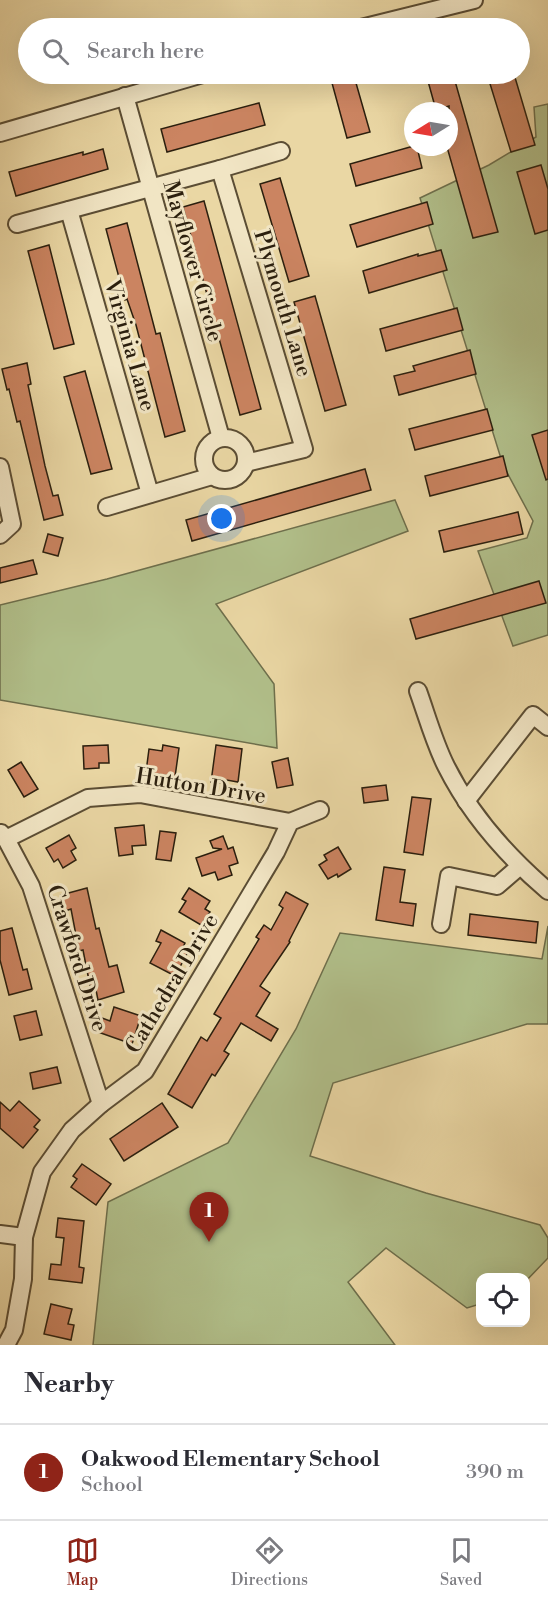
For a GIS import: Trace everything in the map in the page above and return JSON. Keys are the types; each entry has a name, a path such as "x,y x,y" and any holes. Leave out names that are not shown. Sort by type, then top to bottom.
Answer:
{"street":[{"path":"401,18 474,0"},
{"path":"0,133 168,84"},
{"name":"Mayflower Circle","path":"125,96 221,438"},
{"path":"17,224 220,170 281,151"},
{"name":"Plymouth Lane","path":"220,170 304,449 246,463"},
{"name":"Virginia Lane","path":"69,210 150,494"},
{"path":"107,507 212,477 230,480 237,477 243,471 246,455 243,447 237,441 221,438 213,441 207,447 204,464 212,477"},
{"path":"0,467 12,524 0,535"},
{"path":"418,691 445,764 466,801 519,867 548,891"},
{"path":"466,801 533,715 548,727"},
{"name":"Hutton Drive","path":"3,836 88,798 140,794 290,822"},
{"path":"290,822 320,810"},
{"name":"Cathedral Drive","path":"6,1345 14,1330 23,1279 24,1237 42,1172 72,1130 101,1104 146,1071 276,852 290,822"},
{"name":"Crawford Drive","path":"3,836 31,886 101,1104"},
{"path":"441,924 449,876 497,886 519,867"},
{"path":"0,1234 24,1237"}],"green space":[{"path":"548,104 548,635 513,646 478,551 527,538 533,521 503,465 420,198 489,165 536,137 534,107"},
{"path":"395,500 408,531 216,604 274,684 277,748 0,700 0,605 107,579"},
{"path":"548,926 548,1024 527,1024 333,1083 310,1156 426,1193 540,1225 548,1238 548,1258 530,1277 530,1273 476,1273 476,1305 467,1308 386,1248 348,1282 395,1345 93,1345 108,1202 228,1143 296,1029 340,933 542,959"}],"building":[{"path":"332,84 356,84 370,132 347,138"},
{"path":"429,84 456,84 498,232 473,238 450,156 458,156 458,102 434,102"},
{"path":"490,84 517,84 535,145 511,152"},
{"path":"259,103 265,125 167,152 161,129"},
{"path":"103,149 108,169 16,196 9,172 83,152 83,155"},
{"path":"404,149 404,156 419,156 422,168 356,186 350,164"},
{"path":"541,165 548,189 548,230 535,234 517,172"},
{"path":"280,178 309,276 289,282 260,184"},
{"path":"204,201 261,409 240,415 183,207"},
{"path":"427,202 433,224 357,247 350,225"},
{"path":"127,223 156,334 160,333 185,431 165,437 136,325 127,299 125,300 106,229"},
{"path":"49,245 74,344 54,349 28,251"},
{"path":"441,250 447,270 369,293 363,271 418,254 418,256"},
{"path":"315,296 346,405 325,411 294,302"},
{"path":"457,308 463,330 386,351 380,329"},
{"path":"470,350 476,374 399,395 394,376 415,371 413,366"},
{"path":"27,363 31,384 28,385 45,466 53,496 58,495 63,515 44,520 20,421 17,422 2,369"},
{"path":"85,371 112,469 91,474 64,377"},
{"path":"487,409 493,430 415,450 409,429"},
{"path":"548,430 548,479 546,480 532,435"},
{"path":"503,456 508,476 430,496 425,476"},
{"path":"365,469 371,490 192,541 186,520"},
{"path":"518,512 523,534 444,552 439,531"},
{"path":"48,534 63,538 58,556 43,552"},
{"path":"33,560 37,574 0,583 0,568"},
{"path":"539,581 546,603 416,639 410,619"},
{"path":"108,745 109,763 99,763 99,768 84,769 83,746"},
{"path":"163,745 179,748 175,777 146,772 149,749 162,751"},
{"path":"216,745 242,749 238,782 227,780 226,784 211,782"},
{"path":"288,758 293,785 277,788 272,762"},
{"path":"21,762 38,789 24,797 8,770"},
{"path":"386,785 388,800 364,803 362,788"},
{"path":"412,797 431,799 423,855 404,852"},
{"path":"144,825 146,845 132,846 133,854 119,856 115,828"},
{"path":"160,831 176,833 171,861 156,859"},
{"path":"69,835 76,848 71,851 76,860 63,868 58,859 54,862 46,848"},
{"path":"223,836 228,849 233,847 238,863 229,866 232,875 218,880 215,872 202,876 196,858 222,849 213,848 210,841"},
{"path":"338,847 351,869 338,877 337,874 328,879 319,865 327,860 324,855"},
{"path":"384,867 405,870 400,902 416,904 413,926 376,920"},
{"path":"87,888 96,929 99,928 109,967 117,965 124,992 98,1000 96,990 91,991 83,950 79,951 71,909 65,911 61,895"},
{"path":"189,888 210,901 205,909 210,912 201,925 179,912 186,901 182,899"},
{"path":"286,892 308,904 290,942 260,986 270,993 256,1016 278,1029 271,1041 241,1023 224,1051 229,1054 215,1076 212,1074 192,1108 168,1094 201,1037 207,1041 221,1018 214,1014 259,939 256,937 264,925 271,930 283,908 279,905"},
{"path":"470,914 538,922 536,943 468,935"},
{"path":"12,928 23,970 27,969 32,989 9,995 0,960 0,931"},
{"path":"161,930 185,943 182,949 188,952 175,976 150,963 161,943 156,941"},
{"path":"114,1007 141,1016 132,1044 98,1032 102,1018 110,1021"},
{"path":"36,1011 42,1035 20,1040 14,1016"},
{"path":"57,1067 61,1083 33,1089 30,1073"},
{"path":"19,1101 40,1120 34,1127 38,1130 23,1148 0,1128 0,1102 10,1111"},
{"path":"162,1103 178,1127 124,1161 110,1139"},
{"path":"82,1164 111,1184 96,1205 71,1187 77,1179 73,1176"},
{"path":"58,1218 84,1221 79,1267 84,1268 82,1283 49,1279 51,1264 61,1265 64,1238 56,1237"},
{"path":"51,1304 72,1309 68,1324 74,1325 71,1340 44,1334"}],"place":[{"name":"Oakwood Elementary School","path":"209,1242"}]}
